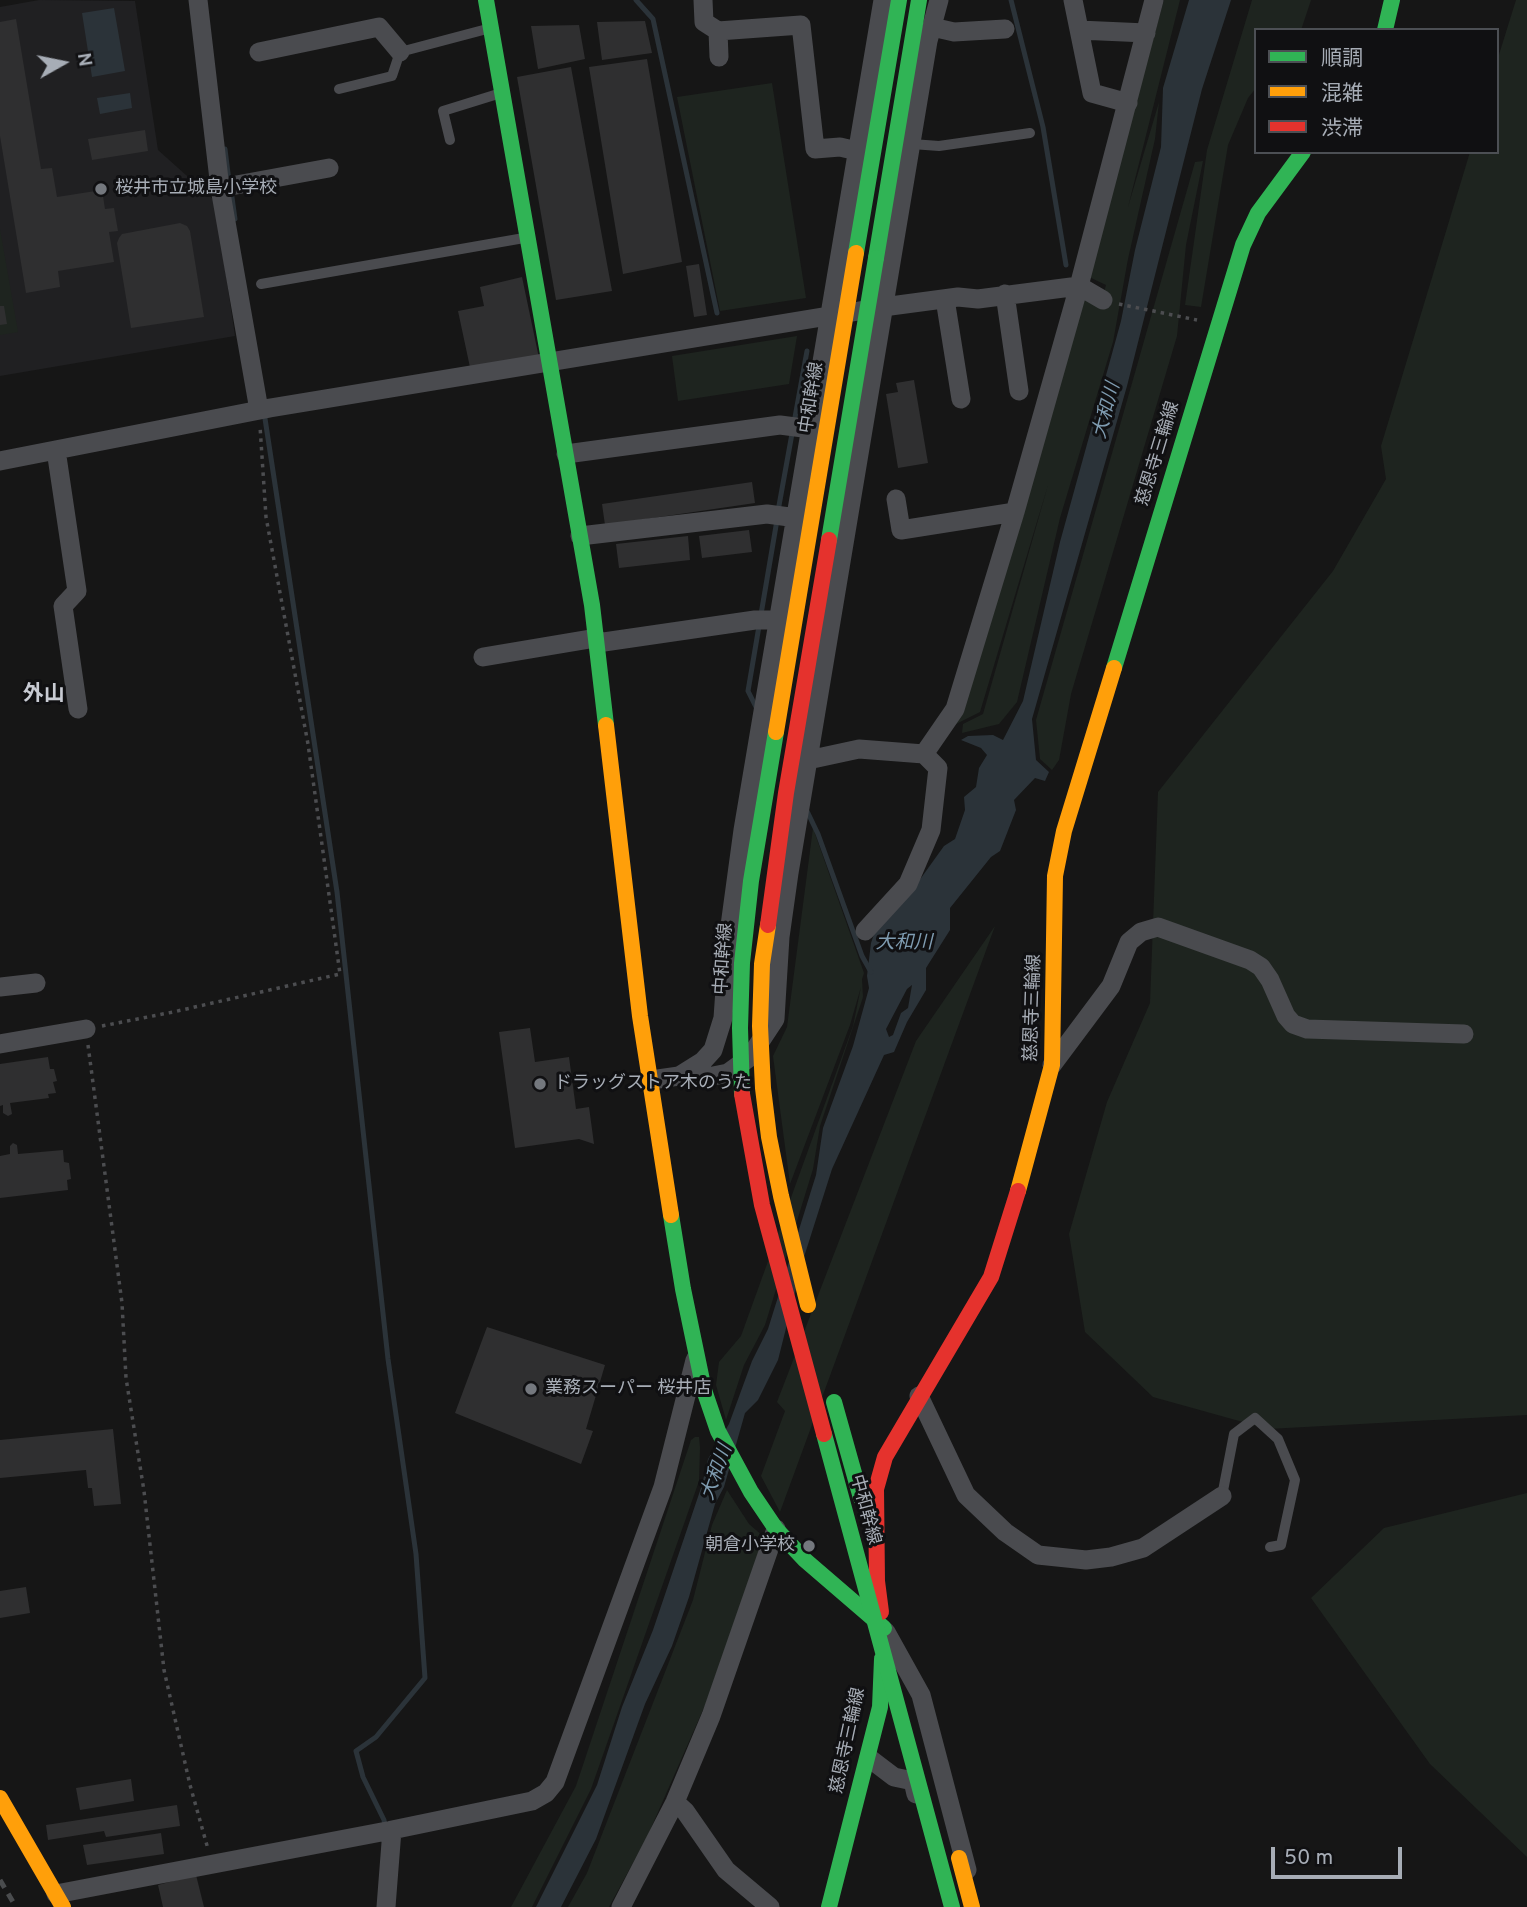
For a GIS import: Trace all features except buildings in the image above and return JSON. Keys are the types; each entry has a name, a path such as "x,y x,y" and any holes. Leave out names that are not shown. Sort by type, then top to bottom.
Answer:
{"main road":[{"path":"486,0 580,536 596,641 640,1016 683,1289 704,1391 718,1431 751,1492 776,1529 806,1560 884,1628"},
{"name":"中和幹線","path":"899,0 751,881 742,963 740,1028 743,1092 749,1140 765,1217 952,1907"},
{"path":"1385,28 1392,0"},
{"path":"811,1319 769,1137 760,1026 762,964 774,868 876,258 923,26"},
{"name":"慈恩寺三輪線","path":"829,1907 880,1707 884,1628 877,1581 874,1530 876,1489 885,1457 990,1277 1027,1161 1052,1065 1055,876 1064,831 1213,323 1258,213 1302,154"},
{"name":"中和幹線","path":"828,1382 975,1907"},
{"path":"0,1798 59,1901"}],"street":[{"path":"198,0 261,410"},
{"path":"702,0 704,22 718,31 801,25 815,149 840,146 857,151"},
{"path":"679,1076 703,1061 713,1050 720,1029 743,830 883,0"},
{"path":"652,1080 679,1076 698,1079 728,1073 750,1057 775,1019 780,937 912,144 923,26 921,0"},
{"path":"923,26 939,0"},
{"path":"1073,0 1092,93 1128,103"},
{"path":"924,754 955,709 1015,512 1079,286 1154,0"},
{"path":"923,26 954,32 1005,29"},
{"path":"260,52 379,27 400,52"},
{"path":"1079,30 1146,33"},
{"path":"718,31 719,57"},
{"path":"228,186 329,168"},
{"path":"0,461 261,410 884,307 958,297 978,299 1079,286 1103,300"},
{"path":"1005,294 1019,391"},
{"path":"945,299 961,399"},
{"path":"566,454 780,425 811,429"},
{"path":"56,450 76,591 63,606 78,709"},
{"path":"896,499 901,530 1015,512"},
{"path":"580,536 767,514 797,518"},
{"path":"483,657 755,620 779,620"},
{"path":"808,760 859,749 924,754 938,768 931,830 908,884 865,931"},
{"path":"1052,1065 1111,986 1129,942 1141,932 1158,927 1250,960 1261,967 1270,980 1286,1016 1293,1024 1307,1029 1464,1034"},
{"path":"0,987 36,983"},
{"path":"0,1044 86,1029"},
{"path":"59,1901 212,1864 532,1801 547,1793 555,1782 663,1487 696,1357"},
{"path":"919,1396 966,1495 1004,1531 1038,1555 1086,1560 1111,1557 1143,1548 1222,1496"},
{"path":"621,1907 675,1802 711,1716 776,1529"},
{"path":"884,1628 921,1695 975,1907"},
{"path":"869,1758 894,1777 913,1781 946,1907"},
{"path":"675,1802 685,1811 726,1870 770,1907"},
{"path":"385,1832 386,1907"}],"lane":[{"path":"340,89 392,76 400,52 491,28"},
{"path":"450,140 443,111 502,93"},
{"path":"912,144 939,146 1030,133"},
{"path":"261,284 528,237"},
{"path":"1222,1496 1234,1434 1255,1418 1278,1439 1295,1480 1281,1545 1270,1547"}],"path":[{"path":"1103,300 1213,323"},
{"path":"212,1864 190,1785 164,1670 144,1491 126,1378 122,1303 86,1029 340,974 308,744 266,517 261,410"}],"shaded area":[{"name":"桜井市立城島小学校","path":"39,0 135,1 158,150 215,201 235,336 0,376 0,7"},
{"path":"1164,0 1180,0 1128,207 1159,102 1155,139 1128,259 1113,342 1060,518 1017,702 999,724 962,733 963,724 983,714 1048,485 980,712 946,729 1084,287 1102,300 1106,285 1087,276"},
{"path":"1252,0 1311,0 1302,28 1254,28 1254,90 1248,98 1228,145 1201,307 1185,305 1207,150"},
{"path":"1516,0 1527,0 1527,1415 1268,1429 1153,1397 1085,1332 1069,1234 1107,1102 1150,1003 1158,792 1333,571 1386,479 1381,446 1469,154 1499,154 1499,55"},
{"path":"772,83 806,298 720,311 677,97"},
{"path":"1203,161 1186,245 1177,336 1071,694 1059,760 1052,770 1040,759 1036,720 1195,162"},
{"path":"0,229 18,332 0,335"},
{"path":"797,336 789,384 678,401 672,356"},
{"path":"813,828 864,973 863,997 820,1126 813,1169 765,1325 744,1365 726,1420 716,1385 719,1362 741,1336 853,1026 861,987 850,1025 790,1184 773,1056 787,1027"},
{"path":"995,926 780,1512 761,1476 785,1411 777,1402 916,1041"},
{"path":"699,1437 700,1448 699,1481 591,1789 532,1907 511,1907 576,1786 691,1440"},
{"path":"727,1490 749,1524 764,1537 706,1703 647,1837 609,1907 568,1907 587,1873 693,1600 712,1525"},
{"path":"1527,1493 1527,1857 1430,1764 1311,1598 1384,1528"}],"water":[{"name":"大和川","path":"1189,0 1231,0 1202,89 1127,386 1032,719 1036,760 1049,772 1045,781 1035,778 1014,800 1016,810 1000,851 991,857 950,908 950,930 926,968 926,990 907,1022 894,1052 884,1055 832,1169 804,1257 778,1360 758,1400 745,1413 672,1646 645,1704 596,1839 561,1907 536,1907 597,1785 622,1707 653,1630 702,1485 708,1459 729,1424 752,1361 768,1329 816,1175 823,1128 853,1046 869,988 867,976 871,943 876,928 921,878 944,846 955,839 965,810 964,797 976,787 979,768 987,755 981,748 961,740 968,736 993,735 1003,740 1023,701 1060,542 1121,321 1135,250 1161,147 1163,88","holes":["912,985 908,1008 901,1013 893,1035 889,1037 886,1029 907,989"]},
{"path":"114,8 125,71 92,77 82,13"},
{"path":"130,93 132,108 100,114 97,98"}],"waterway":[{"path":"636,0 653,19 717,313"},
{"path":"1011,0 1043,127 1066,265"},
{"path":"225,149 229,181"},
{"path":"231,190 235,219"},
{"path":"778,511 807,351"},
{"path":"264,412 337,892 388,1359 416,1554 425,1678 376,1737 356,1751 363,1777 385,1827"},
{"path":"757,709 748,691 777,520"},
{"path":"806,809 818,834 862,956 871,972"}],"railway":[{"path":"0,1880 16,1907"}],"traffic: fast":[{"path":"486,0 592,605 606,725"},
{"path":"856,253 899,0"},
{"path":"876,258 919,0"},
{"path":"1385,28 1392,0"},
{"path":"1114,668 1243,245 1258,213 1302,154"},
{"path":"829,540 876,258"},
{"path":"742,1094 742,963 751,881 776,732"},
{"path":"671,1215 704,1390 718,1431 751,1492 776,1529 805,1560 884,1628"},
{"path":"834,1402 861,1498"},
{"path":"824,1434 952,1907"},
{"path":"829,1907 880,1707 882,1659"}],"traffic: slow":[{"path":"776,732 856,253"},
{"path":"1018,1191 1052,1065 1055,876 1064,831 1114,668"},
{"path":"606,725 640,1016 671,1215"},
{"path":"768,925 762,964 760,1026 763,1088 769,1137 781,1196 808,1305"},
{"path":"0,1798 63,1907"},
{"path":"959,1858 972,1907"}],"traffic: jam":[{"path":"768,925 786,793 829,540"},
{"path":"742,1094 762,1205 824,1434"},
{"path":"881,1612 877,1581 876,1489 885,1457 991,1277 1018,1191"}],"place":[{"name":"桜井市立城島小学校","path":"101,189"},
{"name":"ドラッグストア木のうた","path":"540,1084"},
{"name":"業務スーパー 桜井店","path":"531,1389"},
{"name":"朝倉小学校","path":"809,1546"}],"district":[{"name":"外山","path":"44,696"}]}
